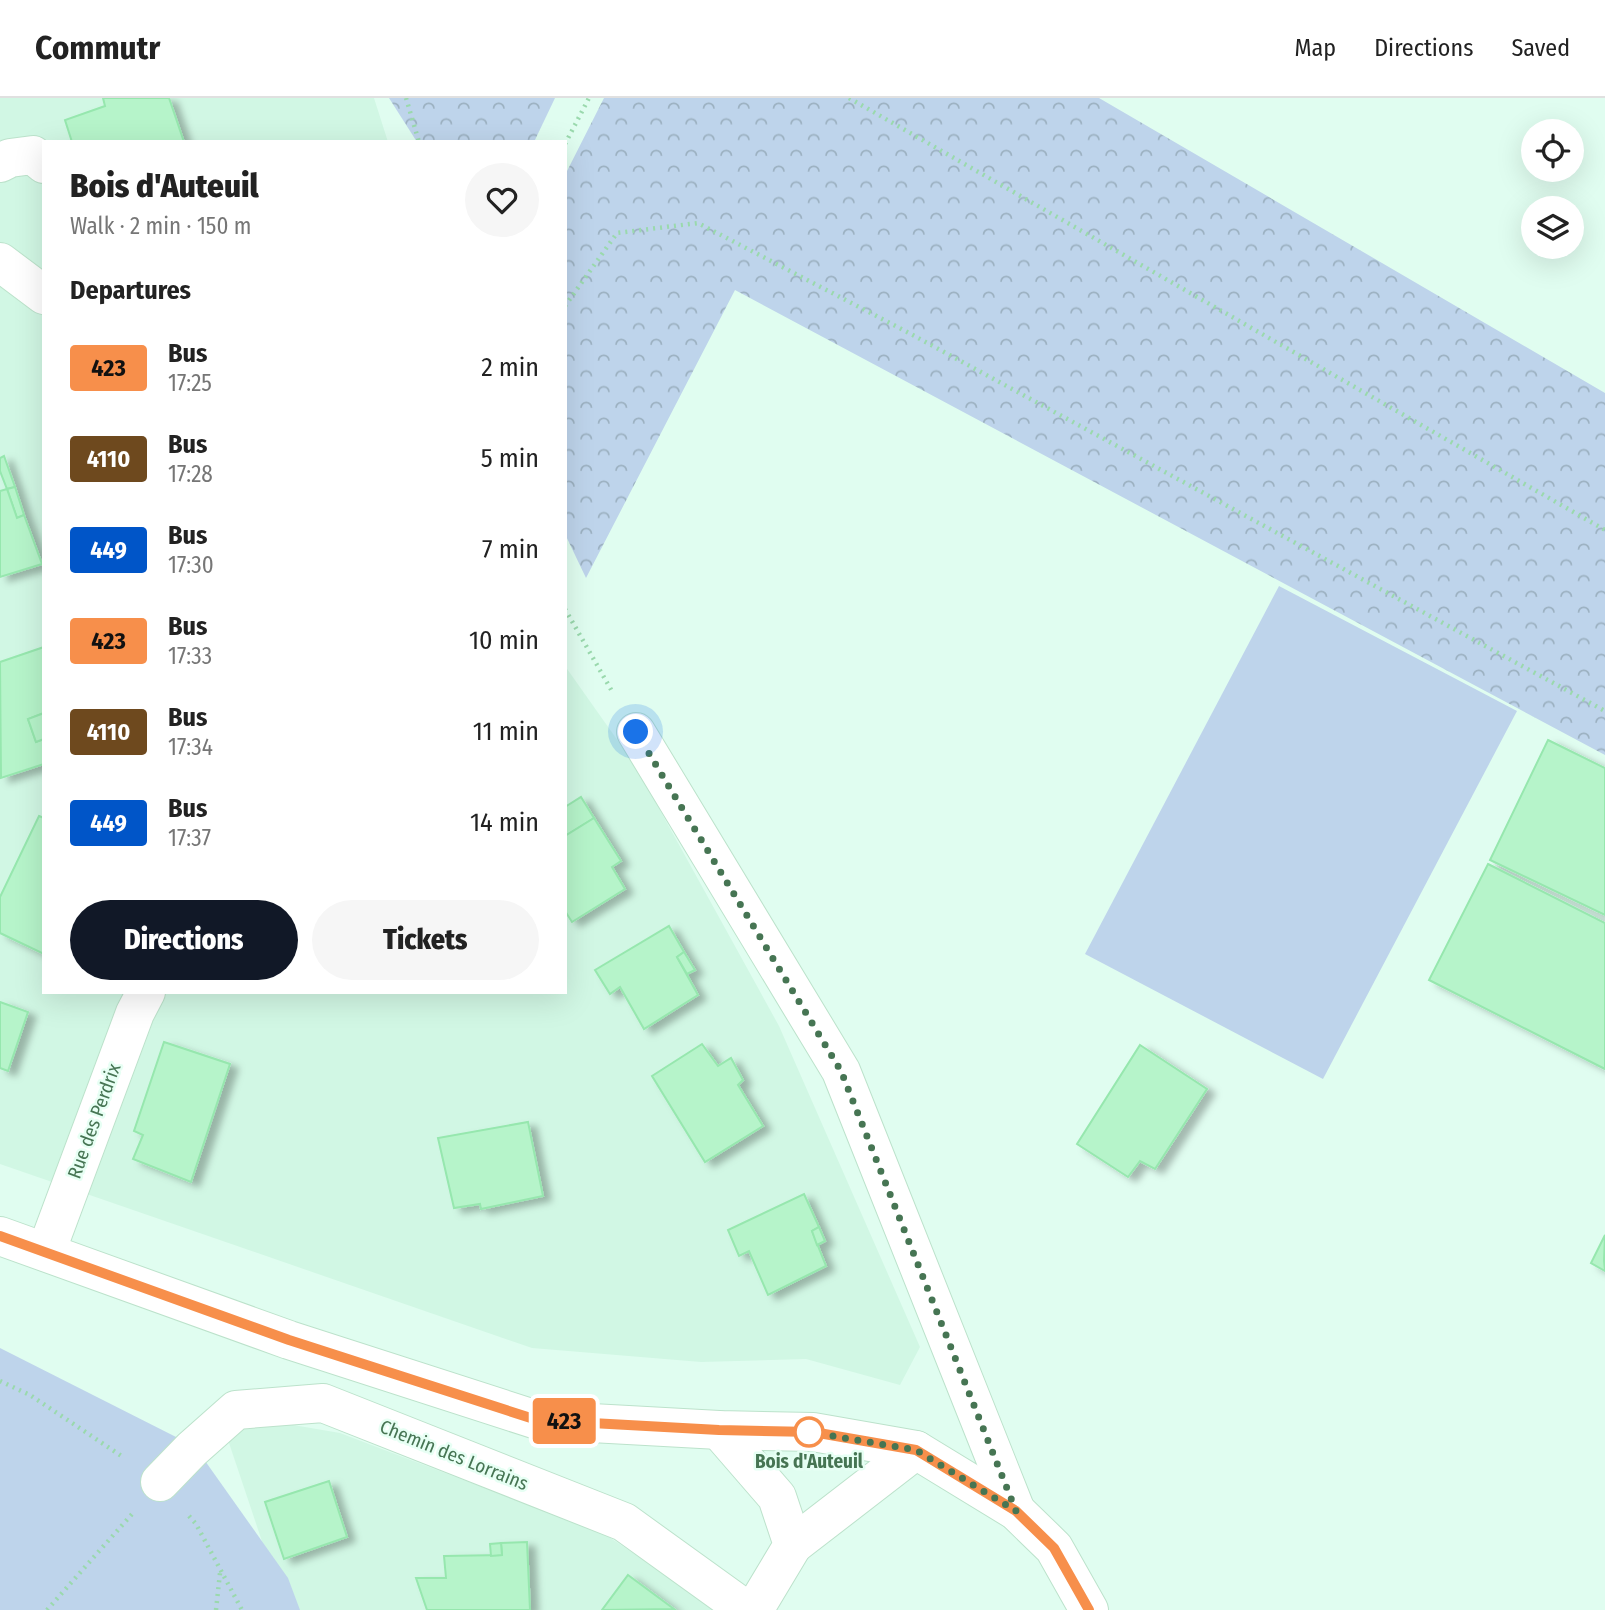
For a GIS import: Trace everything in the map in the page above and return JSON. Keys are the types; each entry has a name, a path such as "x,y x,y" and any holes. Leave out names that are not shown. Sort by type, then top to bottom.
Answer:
{"street":[{"path":"0,163 10,158 33,155 42,162"},
{"path":"0,262 42,294"},
{"path":"636,732 841,1071 1016,1511"},
{"name":"Rue des Perdrix","path":"46,1252 135,1013 145,994"},
{"path":"0,1236 289,1340 537,1420 813,1432 916,1450 1016,1511 1054,1548 1089,1610"},
{"name":"Chemin des Lorrains","path":"160,1482 192,1448 236,1410 323,1403 624,1522 746,1610"},
{"path":"719,1430 777,1497 793,1545"},
{"path":"754,1610 793,1545 916,1450"}],"path":[{"path":"406,98 418,140"},
{"path":"567,140 589,98"},
{"path":"849,98 1605,530"},
{"path":"567,303 617,233 698,223 922,340 1605,711"},
{"path":"567,612 636,732"},
{"path":"47,1610 160,1482"},
{"path":"216,1610 220,1570"}],"shaded area":[{"path":"0,98 374,98 387,140 42,140 42,994 567,994 567,669 635,765 779,1026 920,1347 900,1385 806,1359 701,1362 532,1348 0,1164"},
{"path":"264,1420 340,1433 603,1533 718,1610 285,1610 227,1437"}],"green space":[{"path":"389,98 555,98 535,140 416,140"},
{"path":"604,98 1099,98 1605,393 1605,755 735,290 586,578 567,538 567,171"},
{"path":"1279,586 1517,711 1323,1079 1085,954"},
{"path":"0,1348 180,1439 203,1458 288,1578 300,1610 0,1610"}],"building":[{"path":"103,98 169,98 183,140 71,140 65,120 105,106"},
{"path":"4,456 15,487 7,489 0,471 0,458"},
{"path":"15,487 24,515 17,518 7,489"},
{"path":"7,489 17,518 24,515 42,564 0,577 0,491"},
{"path":"42,648 42,714 28,719 36,742 42,740 42,765 1,778 0,662"},
{"path":"42,714 42,740 36,742 28,719"},
{"path":"1548,740 1605,768 1605,915 1490,860"},
{"path":"581,797 594,818 567,835 567,806"},
{"path":"39,816 42,817 42,953 0,933 0,897"},
{"path":"594,818 621,861 612,867 625,889 572,922 567,914 567,835"},
{"path":"1488,864 1605,923 1605,1069 1429,980"},
{"path":"669,926 684,952 677,957 698,995 644,1029 620,987 610,994 595,970"},
{"path":"684,952 695,970 687,974 677,957"},
{"path":"0,1002 28,1012 8,1071 0,1068"},
{"path":"164,1042 230,1064 191,1182 133,1159 143,1135 134,1131"},
{"path":"702,1044 718,1066 731,1058 743,1080 738,1085 763,1126 705,1162 652,1076"},
{"path":"1140,1045 1207,1089 1155,1169 1140,1161 1128,1177 1077,1144"},
{"path":"528,1122 543,1196 481,1209 480,1204 454,1208 438,1138"},
{"path":"804,1194 819,1227 812,1231 826,1266 768,1295 749,1251 739,1256 728,1230"},
{"path":"819,1227 825,1241 817,1245 812,1231"},
{"path":"1605,1235 1604,1261 1605,1271 1591,1263"},
{"path":"329,1481 347,1537 284,1559 265,1502"},
{"path":"527,1542 530,1610 427,1610 416,1578 446,1578 444,1556 502,1555 501,1543"},
{"path":"501,1543 502,1555 491,1556 490,1544"},
{"path":"628,1575 674,1609 602,1610"}],"bus line":[{"name":"423","path":"0,1236 289,1340 537,1420 813,1432 916,1450 1016,1511 1054,1548 1089,1610"}],"place":[{"name":"Bois d'Auteuil","path":"809,1432"}],"route":[{"path":"636,732 841,1071 1016,1511 916,1450 809,1432"}]}
